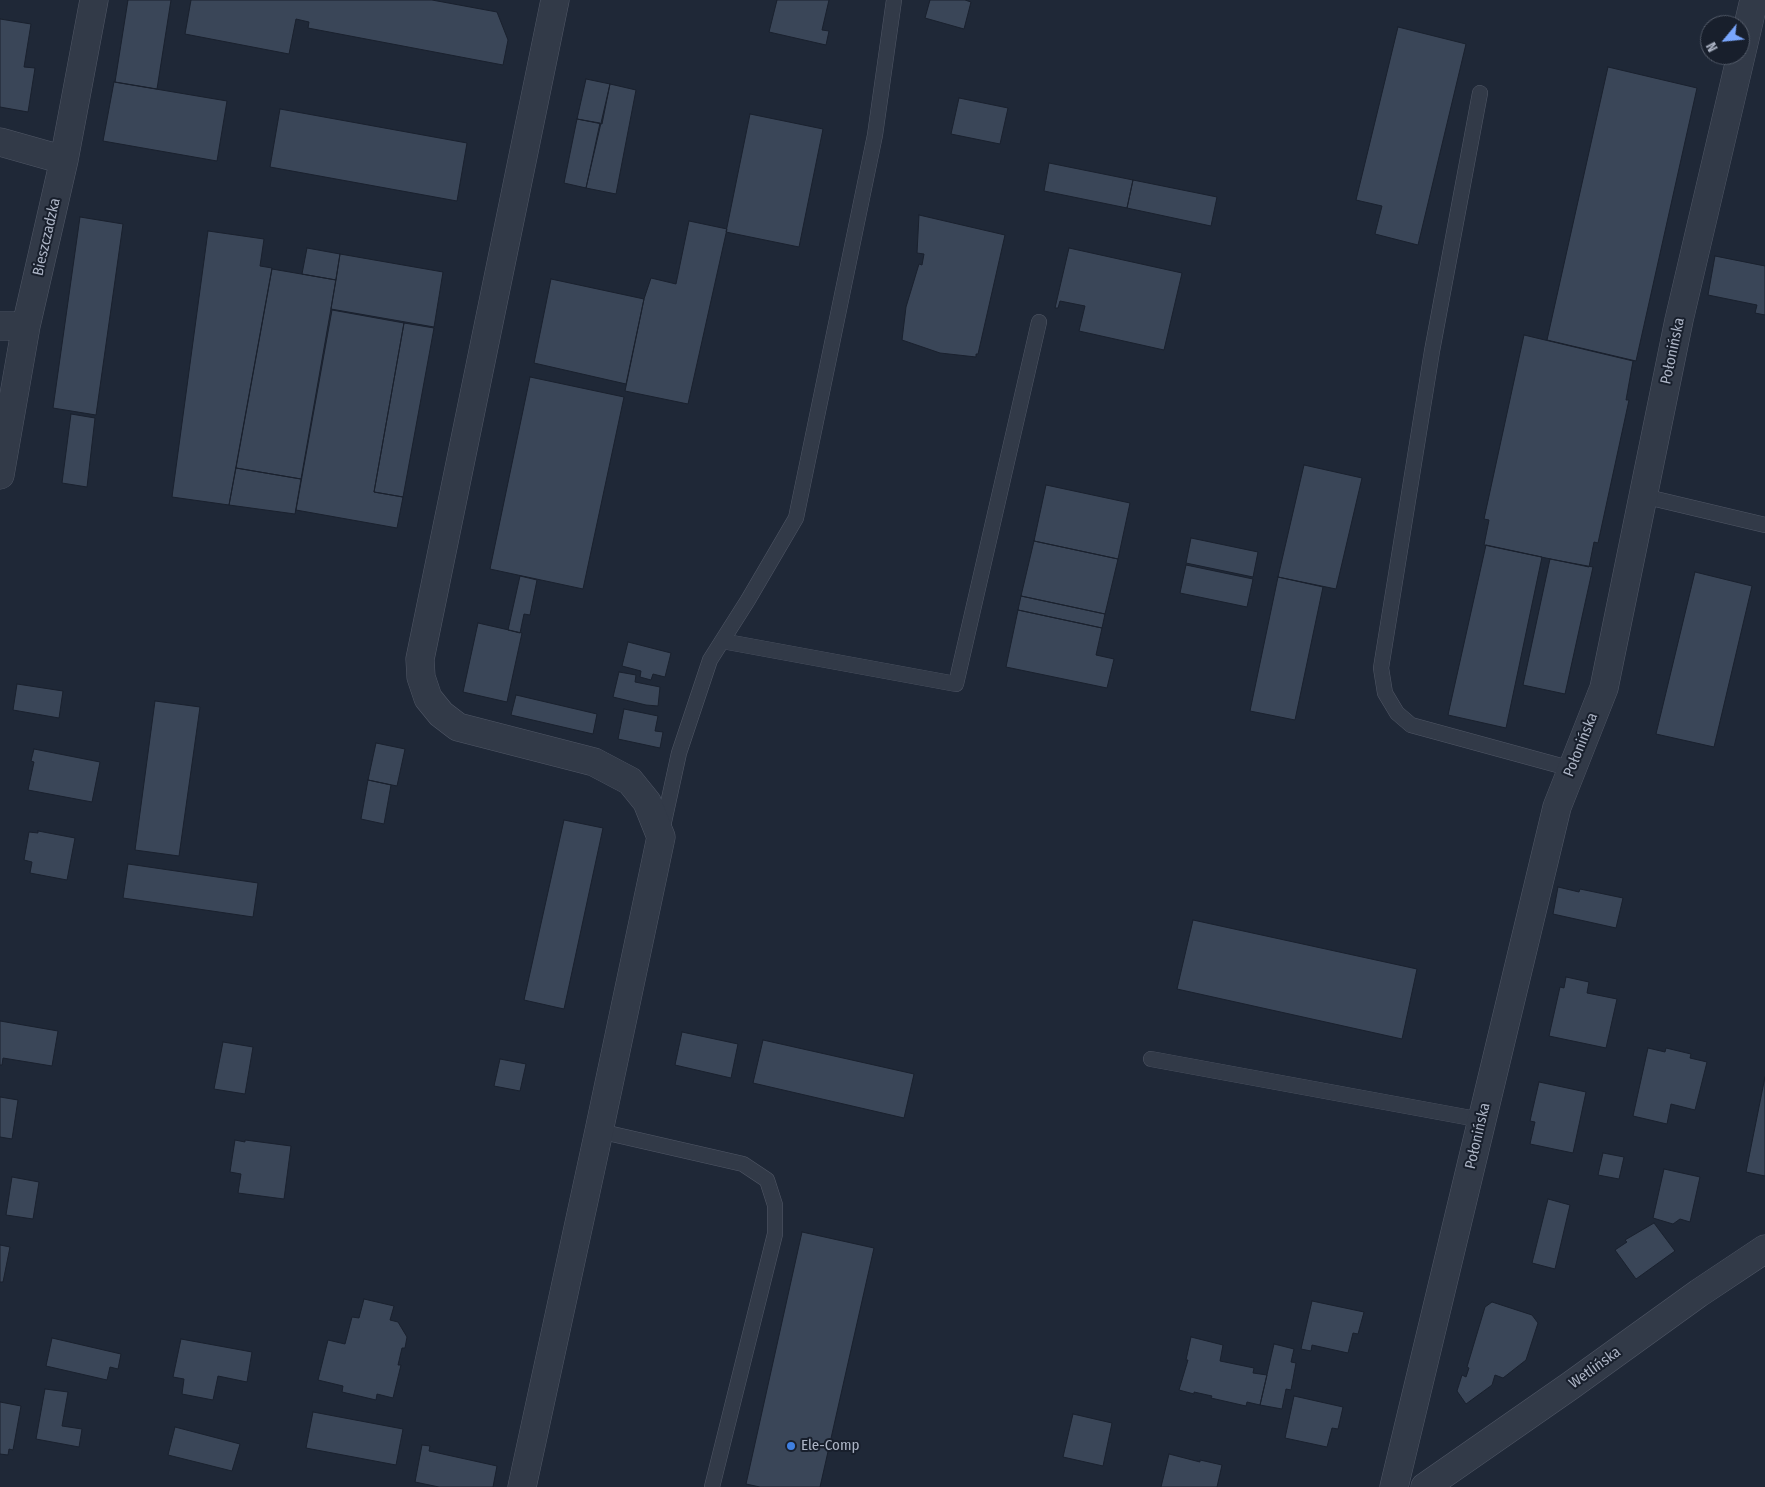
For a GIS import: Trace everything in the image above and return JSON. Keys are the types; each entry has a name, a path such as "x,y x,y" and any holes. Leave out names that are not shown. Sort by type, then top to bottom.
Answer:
{"street":[{"name":"Bieszczadzka","path":"0,475 13,326 64,160 94,0"},
{"name":"Połonińska","path":"1394,1487 1557,807 1604,688 1679,320 1754,0"},
{"path":"522,1487 660,837 647,802 630,782 594,762 458,727 441,714 428,698 421,677 420,659 549,1"},
{"path":"0,142 64,160"},
{"name":"Wetlińska","path":"1425,1487 1570,1386 1698,1293 1765,1249"}],"lane":[{"path":"660,837 679,753 710,660 796,518 875,135 894,0"},
{"path":"1480,93 1432,351 1381,668 1385,692 1397,713 1412,725 1572,769"},
{"path":"722,641 956,684 1039,322"},
{"path":"1643,496 1765,525"},
{"path":"1151,1059 1482,1120"},
{"path":"599,1131 743,1164 767,1180 776,1205 775,1234 712,1487"}],"building":[{"path":"128,0 171,0 157,89 115,82"},
{"path":"191,0 432,0 497,12 508,40 503,65 308,28 309,22 296,19 289,54 185,34"},
{"path":"777,0 829,0 822,30 829,31 826,45 769,32"},
{"path":"930,0 965,0 971,2 964,29 925,18"},
{"path":"0,19 31,24 24,67 35,68 28,112 0,107"},
{"path":"1398,27 1466,44 1418,245 1375,234 1382,206 1356,200"},
{"path":"1608,67 1697,88 1636,361 1547,340"},
{"path":"586,79 610,84 602,124 577,119"},
{"path":"114,82 227,101 217,161 103,141"},
{"path":"610,84 636,90 616,194 586,188"},
{"path":"959,98 1008,108 1000,144 951,134"},
{"path":"280,109 467,143 457,201 270,167"},
{"path":"750,114 823,129 799,247 726,232"},
{"path":"577,119 600,123 586,188 564,183"},
{"path":"1049,163 1133,180 1127,208 1044,191"},
{"path":"1133,180 1217,197 1211,226 1127,208"},
{"path":"919,215 1005,235 976,357 940,353 902,340 906,307 919,264 922,265 924,254 917,253"},
{"path":"80,217 123,224 96,415 53,408"},
{"path":"689,221 727,229 688,404 625,391 644,299 651,278 676,284"},
{"path":"208,231 264,239 260,266 272,268 229,505 172,497"},
{"path":"307,248 340,254 336,280 302,274"},
{"path":"1069,248 1182,273 1164,350 1079,331 1085,306 1060,301 1058,308 1055,308"},
{"path":"340,254 443,272 434,327 331,309"},
{"path":"1715,256 1765,266 1765,315 1755,313 1757,305 1708,295"},
{"path":"272,269 336,280 301,479 236,468"},
{"path":"551,279 644,299 626,384 534,363"},
{"path":"332,310 404,323 374,492 403,497 397,528 296,510"},
{"path":"404,323 434,328 403,497 374,492"},
{"path":"1524,335 1633,361 1626,400 1629,400 1598,543 1594,542 1589,567 1484,545 1489,520 1484,519"},
{"path":"530,377 624,397 583,589 490,569"},
{"path":"71,414 95,418 87,487 62,483"},
{"path":"1304,465 1362,478 1336,589 1278,577"},
{"path":"236,468 301,479 295,514 229,505"},
{"path":"1046,485 1130,503 1118,559 1034,541"},
{"path":"1191,538 1258,552 1253,577 1186,563"},
{"path":"1034,541 1118,559 1105,614 1021,596"},
{"path":"1486,545 1542,557 1506,728 1448,715"},
{"path":"1550,559 1593,567 1565,694 1523,685"},
{"path":"1186,565 1253,579 1247,607 1180,593"},
{"path":"1695,572 1752,586 1714,747 1656,734"},
{"path":"520,576 537,580 530,615 524,614 520,633 508,630"},
{"path":"1278,577 1323,587 1295,720 1250,711"},
{"path":"1021,596 1105,614 1102,628 1018,610"},
{"path":"1018,610 1102,628 1096,655 1114,659 1107,688 1006,667"},
{"path":"478,623 522,633 507,702 463,692"},
{"path":"628,642 671,653 665,677 653,674 651,680 640,677 641,671 622,666"},
{"path":"619,672 636,675 635,682 660,687 658,706 613,697"},
{"path":"17,684 63,691 59,718 13,710"},
{"path":"516,695 597,714 593,734 511,715"},
{"path":"155,701 200,707 179,856 135,850"},
{"path":"624,709 658,716 655,731 663,732 660,748 618,739"},
{"path":"376,743 405,749 397,786 368,780"},
{"path":"34,749 100,762 92,802 28,790 34,762 31,761"},
{"path":"368,780 391,785 384,824 361,819"},
{"path":"564,820 603,828 564,1009 524,1000"},
{"path":"38,831 75,838 67,880 30,873 32,862 24,860 29,832 38,833"},
{"path":"128,864 258,883 253,917 123,898"},
{"path":"1558,887 1579,892 1580,889 1623,898 1616,928 1553,914"},
{"path":"1193,920 1417,969 1402,1039 1177,989"},
{"path":"1566,977 1589,982 1587,993 1617,999 1606,1048 1549,1036 1560,987 1564,988"},
{"path":"0,1021 58,1031 52,1066 3,1058 2,1065 0,1065"},
{"path":"682,1032 738,1044 731,1078 675,1065"},
{"path":"763,1040 914,1074 904,1118 753,1083"},
{"path":"223,1042 253,1047 245,1094 214,1089"},
{"path":"1648,1048 1665,1052 1666,1048 1691,1054 1690,1058 1707,1062 1695,1110 1671,1104 1667,1124 1633,1116"},
{"path":"500,1059 526,1064 520,1091 494,1086"},
{"path":"1765,1077 1765,1176 1746,1172"},
{"path":"1539,1082 1586,1092 1573,1153 1530,1144 1535,1122 1530,1121"},
{"path":"0,1097 18,1100 12,1139 0,1137"},
{"path":"235,1140 291,1146 284,1199 238,1193 241,1174 230,1172"},
{"path":"1603,1153 1624,1157 1619,1179 1598,1175"},
{"path":"1664,1169 1700,1177 1690,1222 1680,1219 1673,1224 1653,1218"},
{"path":"12,1177 39,1182 33,1219 6,1215"},
{"path":"1548,1199 1570,1205 1555,1269 1532,1263"},
{"path":"1654,1223 1675,1251 1636,1279 1615,1250 1627,1242 1625,1240"},
{"path":"802,1232 874,1248 820,1487 760,1487 746,1484"},
{"path":"0,1245 10,1247 3,1282 0,1282"},
{"path":"364,1299 394,1306 390,1320 398,1322 407,1337 398,1365 401,1365 393,1398 377,1394 376,1400 342,1392 343,1386 318,1380 328,1340 345,1344 352,1317 359,1318"},
{"path":"1312,1301 1364,1312 1358,1334 1353,1333 1348,1353 1312,1345 1311,1351 1301,1349"},
{"path":"1492,1302 1532,1315 1538,1323 1526,1360 1503,1378 1495,1375 1492,1385 1466,1404 1457,1391 1462,1375 1466,1377 1469,1368 1467,1367 1485,1307"},
{"path":"1191,1337 1223,1345 1220,1361 1254,1368 1253,1373 1267,1375 1260,1405 1247,1402 1246,1406 1211,1398 1212,1396 1179,1390 1188,1360 1186,1360"},
{"path":"52,1338 121,1354 118,1369 110,1367 107,1380 46,1366"},
{"path":"181,1339 252,1352 247,1382 218,1376 213,1400 182,1394 184,1379 173,1377"},
{"path":"1274,1344 1294,1349 1291,1362 1296,1363 1291,1390 1286,1389 1282,1409 1260,1405"},
{"path":"45,1389 68,1392 62,1426 82,1429 79,1447 36,1439"},
{"path":"1294,1396 1343,1407 1338,1429 1332,1428 1327,1447 1285,1438"},
{"path":"0,1402 21,1406 13,1450 9,1449 8,1455 0,1454"},
{"path":"313,1412 403,1429 396,1465 306,1448"},
{"path":"1073,1414 1112,1423 1103,1466 1063,1457"},
{"path":"175,1427 240,1444 232,1471 168,1455"},
{"path":"422,1445 430,1446 429,1451 497,1466 493,1487 439,1487 415,1482"},
{"path":"1169,1454 1200,1462 1200,1460 1222,1465 1217,1487 1161,1487"}],"place":[{"name":"Ele-Comp","path":"791,1446"}]}
